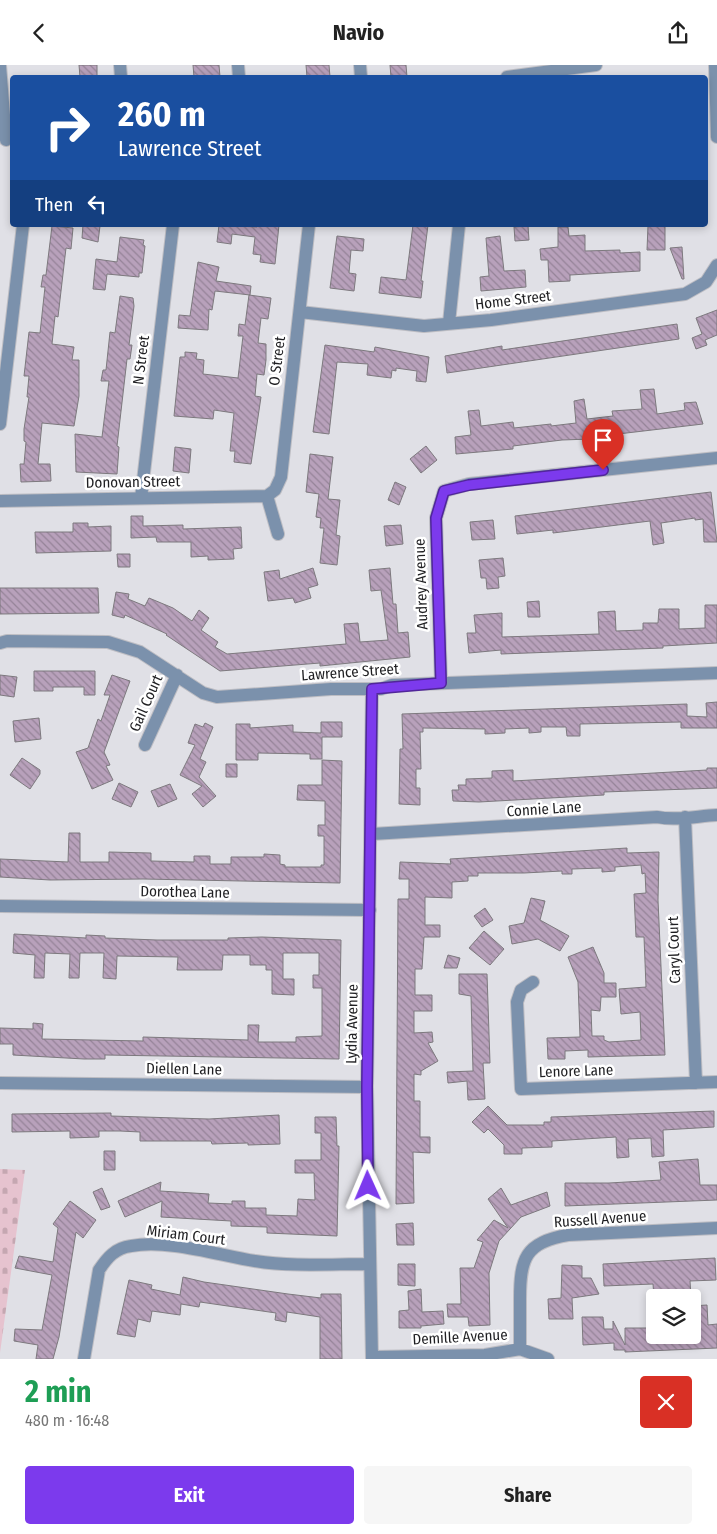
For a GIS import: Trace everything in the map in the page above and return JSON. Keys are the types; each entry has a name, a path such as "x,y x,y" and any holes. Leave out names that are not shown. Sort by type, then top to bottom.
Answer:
{"street":[{"path":"0,65 6,141"},
{"path":"522,75 596,65"},
{"path":"715,65 717,137"},
{"path":"0,423 23,227"},
{"name":"N Street","path":"141,498 173,227"},
{"name":"O Street","path":"267,496 275,490 280,477 309,227"},
{"path":"449,323 459,227"},
{"name":"Home Street","path":"300,312 424,326 491,320 685,294 706,282 717,265"},
{"name":"Audrey Avenue","path":"441,683 436,518 444,491 469,485 717,458"},
{"path":"267,496 278,534"},
{"name":"Donovan Street","path":"0,501 267,496"},
{"name":"Lawrence Street","path":"0,643 7,641 108,642 140,652 203,693 225,698 331,689 372,689 441,683 717,673"},
{"name":"Gail Court","path":"145,745 177,675"},
{"name":"Lydia Avenue","path":"372,689 372,834 367,1087 372,1358"},
{"name":"Connie Lane","path":"372,834 657,817 672,820 685,817 717,815"},
{"name":"Caryl Court","path":"685,817 696,1083"},
{"name":"Dorothea Lane","path":"0,906 370,910"},
{"name":"Lenore Lane","path":"533,982 521,990 518,1002 521,1089 717,1082"},
{"name":"Diellen Lane","path":"0,1083 367,1087"},
{"name":"Russell Avenue","path":"520,1349 520,1270 533,1249 549,1238 568,1235 717,1228"},
{"name":"Miriam Court","path":"84,1359 99,1270 118,1249 132,1245 155,1246 200,1250 256,1261 369,1264"},
{"name":"Demille Avenue","path":"372,1358 485,1355 520,1349 548,1359"}],"green space":[{"path":"0,1169 25,1170 0,1353"}],"building":[{"path":"79,65 97,65 97,75 80,75"},
{"path":"193,65 219,65 220,75 194,75"},
{"path":"306,65 329,65 330,75 307,75"},
{"path":"390,65 406,65 407,75 391,75"},
{"path":"52,227 73,228 71,249 66,248 58,317 55,316 52,344 74,347 72,360 79,360 79,396 74,426 42,423 38,464 50,464 51,481 21,482 20,464 24,464 26,442 24,441 24,429 29,397 27,397 29,376 24,376 29,332 40,333 45,287 41,287 43,275 46,275"},
{"path":"83,227 100,227 98,242 82,238"},
{"path":"219,227 279,227 275,264 260,262 261,255 253,254 255,237 232,234 231,244 217,242"},
{"path":"413,227 428,227 421,281 423,281 421,298 379,293 381,277 406,280"},
{"path":"514,227 528,227 529,240 515,241"},
{"path":"558,227 568,227 569,236 585,235 585,251 620,250 620,253 640,252 640,271 570,275 570,281 549,282 548,260 541,260 540,249 558,247"},
{"path":"648,227 665,227 665,250 647,250"},
{"path":"337,236 364,239 363,251 351,250 349,273 356,274 354,291 330,288"},
{"path":"500,236 504,271 525,270 526,287 481,291 480,277 489,276 486,238"},
{"path":"120,237 144,240 142,273 139,273 139,277 107,274 105,290 93,289 96,259 117,262"},
{"path":"682,247 684,279 682,279 670,248"},
{"path":"198,262 219,267 216,281 251,286 250,295 215,291 212,310 209,309 208,330 178,328 179,315 190,316"},
{"path":"249,295 271,298 268,319 261,318 258,343 266,344 266,360 264,375 257,374 255,396 261,397 251,464 234,462 235,451 230,451 234,413 214,410 213,419 174,416 180,357 185,357 185,352 197,353 196,359 204,360 203,374 238,378 243,336 238,336 239,324 245,325"},
{"path":"120,296 133,298 134,306 129,345 132,345 130,359 127,359 117,446 119,447 117,474 76,472 75,434 102,437 109,381 101,381 103,370 106,370 110,332 115,333"},
{"path":"717,310 717,335 705,340 707,345 696,349 692,338 702,334 696,318"},
{"path":"677,324 679,339 447,373 445,356 502,346 502,350"},
{"path":"325,345 374,352 375,347 429,357 426,382 416,381 417,371 396,368 396,371 392,370 391,378 367,375 368,364 337,362 329,434 313,432"},
{"path":"654,389 657,414 685,410 684,403 696,402 703,424 618,434 619,438 562,440 513,446 513,449 456,454 455,437 471,435 468,411 479,410 481,426 513,422 514,428 551,424 551,426 576,423 574,401 584,399 587,419 613,416 612,411 642,409 640,390"},
{"path":"426,446 437,460 421,473 410,459"},
{"path":"175,447 191,449 189,473 173,471"},
{"path":"310,454 333,457 328,499 340,500 336,535 340,536 337,565 320,563 324,528 320,528 321,518 316,517 319,494 306,492"},
{"path":"395,482 406,487 399,505 388,500"},
{"path":"711,492 717,542 704,542 703,519 695,520 695,518 661,523 664,543 653,545 650,521 553,533 553,530 517,534 515,516"},
{"path":"131,516 143,516 143,526 183,525 183,529 241,527 242,548 233,549 234,559 208,560 208,556 191,557 191,542 157,542 156,537 131,538"},
{"path":"493,520 495,539 472,540 470,522"},
{"path":"73,523 88,523 88,527 111,526 111,551 36,553 35,532 73,532"},
{"path":"401,525 403,544 386,546 384,526"},
{"path":"117,554 130,554 130,567 118,567"},
{"path":"503,558 505,576 498,577 499,588 487,589 486,578 481,578 479,560"},
{"path":"313,568 318,585 308,588 311,598 295,603 293,598 268,601 264,572 279,570 280,579"},
{"path":"390,568 393,604 396,604 398,633 408,632 410,657 320,666 320,663 220,671 167,634 125,615 124,618 112,615 116,592 129,594 128,599 145,606 149,598 173,608 192,621 199,610 209,618 201,630 218,642 215,647 227,654 346,644 344,624 358,623 360,642 388,640 381,590 371,591 369,570"},
{"path":"0,588 98,588 99,613 0,614"},
{"path":"539,601 540,617 528,617 527,602"},
{"path":"705,605 717,605 717,643 663,646 663,648 501,654 501,650 469,653 467,633 476,633 474,615 502,613 502,637 599,634 598,612 615,611 616,631 643,630 643,623 658,623 659,609 679,609 679,629 705,628"},
{"path":"34,671 95,671 95,695 84,695 84,687 53,687 53,691 34,691"},
{"path":"0,675 17,677 14,697 0,695"},
{"path":"112,675 130,681 104,752 110,765 106,766 113,780 92,789 76,752 88,748 98,719 101,721 110,695 104,695"},
{"path":"717,702 717,728 681,728 681,722 580,724 580,736 567,736 566,727 541,727 541,732 529,733 529,728 505,729 505,733 485,734 485,729 423,728 423,732 420,732 421,769 416,769 416,788 420,788 420,805 399,804 400,749 403,749 402,714 687,704 687,716 707,717 706,703"},
{"path":"39,718 41,739 15,742 13,721"},
{"path":"321,722 342,722 342,737 322,737 322,759 310,759 310,754 258,753 258,760 236,760 236,724 250,724 250,728 293,725 293,732 321,733"},
{"path":"205,723 213,727 200,759 206,762 199,777 216,796 203,807 192,794 202,786 180,775 195,745 188,743 195,724 203,727"},
{"path":"22,758 40,770 40,774 30,789 10,775"},
{"path":"322,760 342,761 340,883 143,879 50,880 0,877 0,859 68,862 69,833 80,833 80,862 109,862 109,852 151,853 151,861 194,862 194,856 210,856 210,864 231,864 231,857 264,857 264,854 280,855 280,864 285,865 285,867 321,867 321,865 324,865 324,836 318,836 318,825 325,825 325,801 297,800 298,785 322,785"},
{"path":"226,764 237,764 237,777 226,777"},
{"path":"707,768 717,768 717,788 604,792 604,795 479,802 453,801 452,790 459,790 458,785 466,785 466,779 492,778 492,771 513,770 513,781 707,770"},
{"path":"119,783 138,792 131,807 112,799"},
{"path":"170,784 177,799 158,807 151,791"},
{"path":"627,848 627,853 659,852 658,900 665,1055 588,1057 588,1050 565,1051 565,1059 548,1059 547,1038 580,1037 578,982 568,957 593,947 604,973 604,983 616,983 616,997 601,997 600,1011 591,1010 592,1036 604,1036 604,1040 609,1042 641,1040 640,1012 621,1014 619,989 646,987 644,937 636,937 634,894 646,893 645,873 642,874 641,865 615,867 615,871 602,872 602,868 572,869 572,874 562,874 562,871 478,873 478,876 468,876 468,881 452,882 452,898 425,897 425,925 440,925 440,937 424,937 422,969 415,969 415,995 432,995 432,1011 414,1011 414,1033 432,1032 433,1042 428,1043 438,1061 421,1071 421,1075 414,1074 414,1101 420,1101 420,1137 430,1137 430,1153 413,1152 414,1203 396,1204 398,899 409,899 409,879 399,879 400,862 451,864 450,859"},
{"path":"531,898 545,901 540,920 569,936 560,951 538,939 512,944 509,926 524,923"},
{"path":"485,908 493,920 482,927 474,916"},
{"path":"484,931 504,949 490,965 469,948"},
{"path":"14,934 86,938 86,935 105,936 105,938 157,940 228,940 228,938 262,937 341,940 339,1059 105,1055 105,1059 84,1059 13,1055 13,1044 0,1044 0,1028 33,1029 33,1023 43,1024 42,1039 143,1041 143,1037 248,1040 248,1025 259,1025 258,1042 296,1042 296,1037 322,1036 322,988 313,988 313,975 319,975 319,953 283,953 283,979 294,979 294,995 272,994 272,970 266,970 266,965 250,965 250,955 223,955 222,970 177,970 178,957 117,956 116,979 103,978 104,953 80,953 79,978 69,978 70,954 45,953 44,978 34,978 35,955 13,953"},
{"path":"448,955 460,958 457,968 444,968"},
{"path":"459,974 487,974 490,1063 483,1063 485,1099 468,1100 467,1081 448,1083 447,1072 473,1071 471,996 459,994"},
{"path":"488,1106 507,1125 544,1125 544,1122 551,1122 551,1117 714,1111 714,1127 663,1130 664,1156 652,1157 651,1138 628,1139 629,1157 617,1158 616,1137 552,1141 552,1147 522,1148 522,1154 504,1154 504,1145 488,1129 484,1133 472,1122"},
{"path":"111,1113 111,1116 209,1119 279,1115 280,1144 248,1145 248,1143 212,1144 211,1141 140,1141 140,1132 120,1131 99,1131 99,1137 70,1138 70,1131 12,1132 12,1114"},
{"path":"315,1117 336,1117 337,1146 339,1146 337,1236 267,1233 267,1227 231,1226 231,1221 161,1217 162,1201 125,1217 118,1201 161,1182 160,1191 209,1194 208,1203 232,1204 232,1201 245,1201 245,1208 266,1208 266,1215 297,1216 298,1199 315,1200 314,1173 295,1173 295,1160 321,1160 321,1133 315,1133"},
{"path":"104,1151 115,1151 115,1170 104,1170"},
{"path":"698,1159 700,1185 717,1185 717,1200 565,1206 565,1183 661,1180 659,1162"},
{"path":"102,1188 110,1207 101,1210 93,1192"},
{"path":"501,1188 511,1205 547,1192 550,1206 521,1217 499,1241 489,1273 490,1325 469,1326 468,1317 448,1317 447,1304 461,1304 460,1268 474,1268 483,1242 477,1240 494,1220 508,1228 488,1199"},
{"path":"70,1201 96,1220 83,1238 76,1232 59,1337 53,1359 36,1359 38,1345 14,1341 15,1329 42,1330 52,1275 15,1268 19,1256 53,1262 58,1228 53,1224"},
{"path":"413,1223 414,1245 397,1245 396,1224"},
{"path":"715,1258 716,1280 690,1281 690,1289 653,1289 653,1284 604,1286 603,1264"},
{"path":"398,1264 415,1264 415,1286 398,1285"},
{"path":"562,1265 582,1266 582,1278 591,1278 599,1294 572,1298 573,1319 549,1319 548,1299 561,1298"},
{"path":"183,1277 204,1282 321,1298 321,1294 341,1294 342,1359 320,1359 320,1317 287,1312 286,1322 275,1320 276,1313 200,1302 199,1307 181,1304 180,1315 152,1311 150,1322 138,1319 135,1337 117,1334 129,1280 152,1285 151,1289 180,1295"},
{"path":"421,1289 422,1312 443,1311 444,1324 421,1326 421,1328 399,1328 399,1311 409,1310 408,1291"},
{"path":"701,1305 707,1305 708,1325 717,1324 717,1348 625,1352 625,1350 614,1350 614,1343 583,1345 582,1317 603,1317 604,1329 613,1329 613,1321 625,1345 625,1328 646,1328 646,1344 701,1344"}],"route":[{"path":"368,1186 367,1087 372,834 372,689 381,689 392,685 441,683 437,603 436,518 444,491 469,485 603,470"}]}
